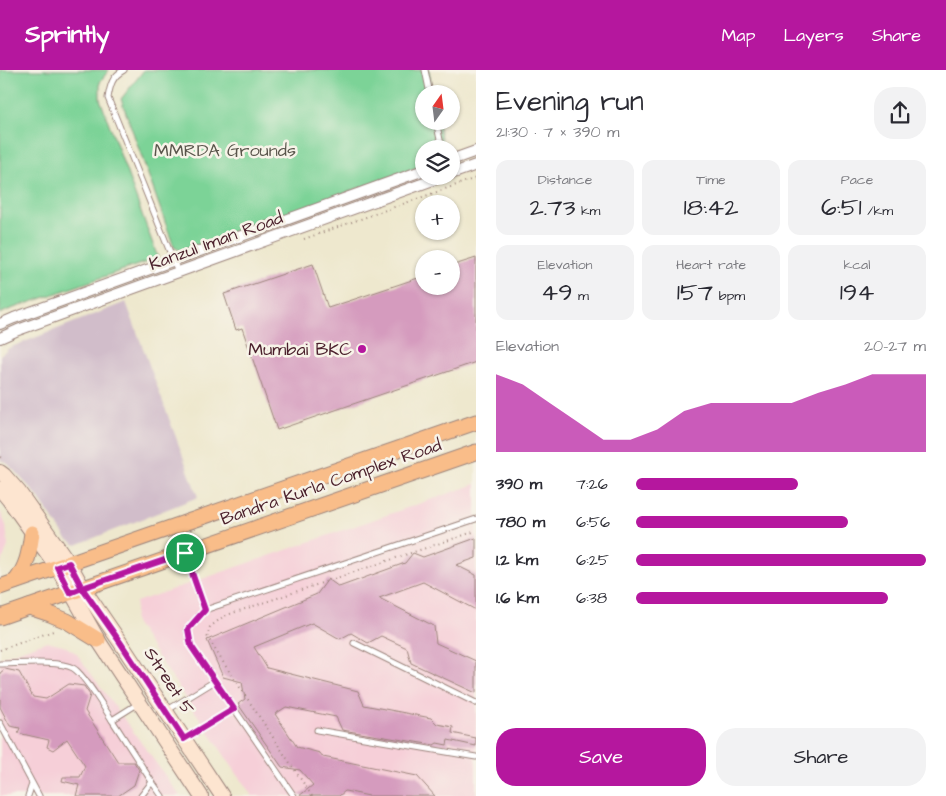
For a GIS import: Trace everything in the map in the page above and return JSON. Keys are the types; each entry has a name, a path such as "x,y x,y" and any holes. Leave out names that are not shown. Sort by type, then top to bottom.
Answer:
{"main road":[{"name":"Bandra Kurla Complex Road","path":"0,587 476,422"},
{"name":"Bandra Kurla Complex Road","path":"0,617 476,452"},
{"path":"16,581 24,569 29,555 32,533"},
{"path":"29,607 59,618 98,640"}],"street":[{"path":"460,157 476,151"},
{"path":"460,171 476,165"},
{"name":"Kanzul Iman Road","path":"0,324 415,173"},
{"name":"Kanzul Iman Road","path":"0,338 419,185"},
{"path":"0,472 19,492 63,565 76,591"},
{"path":"2,494 32,533 63,565"},
{"name":"Street 5","path":"76,591 98,640 201,796"},
{"name":"Street 5","path":"76,591 120,642 222,796"}],"lane":[{"path":"124,70 111,83 108,98 178,272"},
{"path":"425,70 428,85"},
{"path":"294,796 191,646 188,629 205,610 476,519"},
{"path":"185,553 205,610"},
{"path":"354,643 476,703"},
{"path":"0,664 52,664 72,667 80,674 162,796"},
{"path":"166,711 215,681"},
{"path":"112,720 140,703"},
{"path":"184,739 234,709"},
{"path":"0,724 38,796"},
{"path":"317,730 476,757"},
{"path":"141,796 152,782"},
{"path":"28,796 32,784"}],"path":[{"path":"312,796 219,656 207,636 210,627 224,616 476,532"},
{"path":"0,650 58,629"}],"shaded area":[{"path":"126,302 198,497 76,545 67,539 35,493 8,464 0,460 0,355 9,348"},
{"path":"476,484 476,796 252,796 134,621 136,602"},
{"path":"0,511 6,525 8,546 0,566"},
{"path":"47,641 63,645 76,653 180,796 0,796 0,658"}],"green space":[{"name":"MMRDA Grounds","path":"0,70 109,70 100,82 100,99 158,258 0,314"},
{"name":"MMRDA Grounds","path":"144,70 429,70 432,85 415,85 415,130 440,130 441,140 415,140 415,168 181,251 174,247 121,99"}],"building":[{"name":"Mumbai BKC","path":"476,258 476,362 277,430 242,328 236,330 224,294 313,264 328,308 415,279 415,295 460,295 460,263"},
{"path":"476,538 476,558 456,565 476,575 476,610 423,582 379,598 434,626 436,643 476,661 476,693 411,663 407,648 381,636 368,643 351,633 340,639 312,623 254,647 267,668 358,691 364,705 431,718 437,724 453,727 452,733 476,738 476,746 448,740 447,745 437,743 434,745 342,730 336,717 286,707 275,714 297,747 320,753 323,757 417,776 435,796 369,796 345,791 339,796 299,796 313,785 300,770 282,767 238,704 245,699 242,682 223,677 207,640 317,594 328,579 339,587 405,563 413,553 423,557"},
{"path":"5,669 19,672 33,697 46,699 69,684 84,686 90,695 85,711 118,762 134,762 139,770 134,785 118,796 76,796 79,785 62,781 63,777 80,777 85,766 67,739 53,750 47,747 49,740 18,733 20,728 10,726 0,707 0,673"}],"place":[{"name":"Mumbai BKC","path":"362,349"}],"route":[{"path":"185,553 82,588 69,563 57,567 70,593 82,588 184,739 234,709 191,646 188,629 205,610 185,553"}]}
